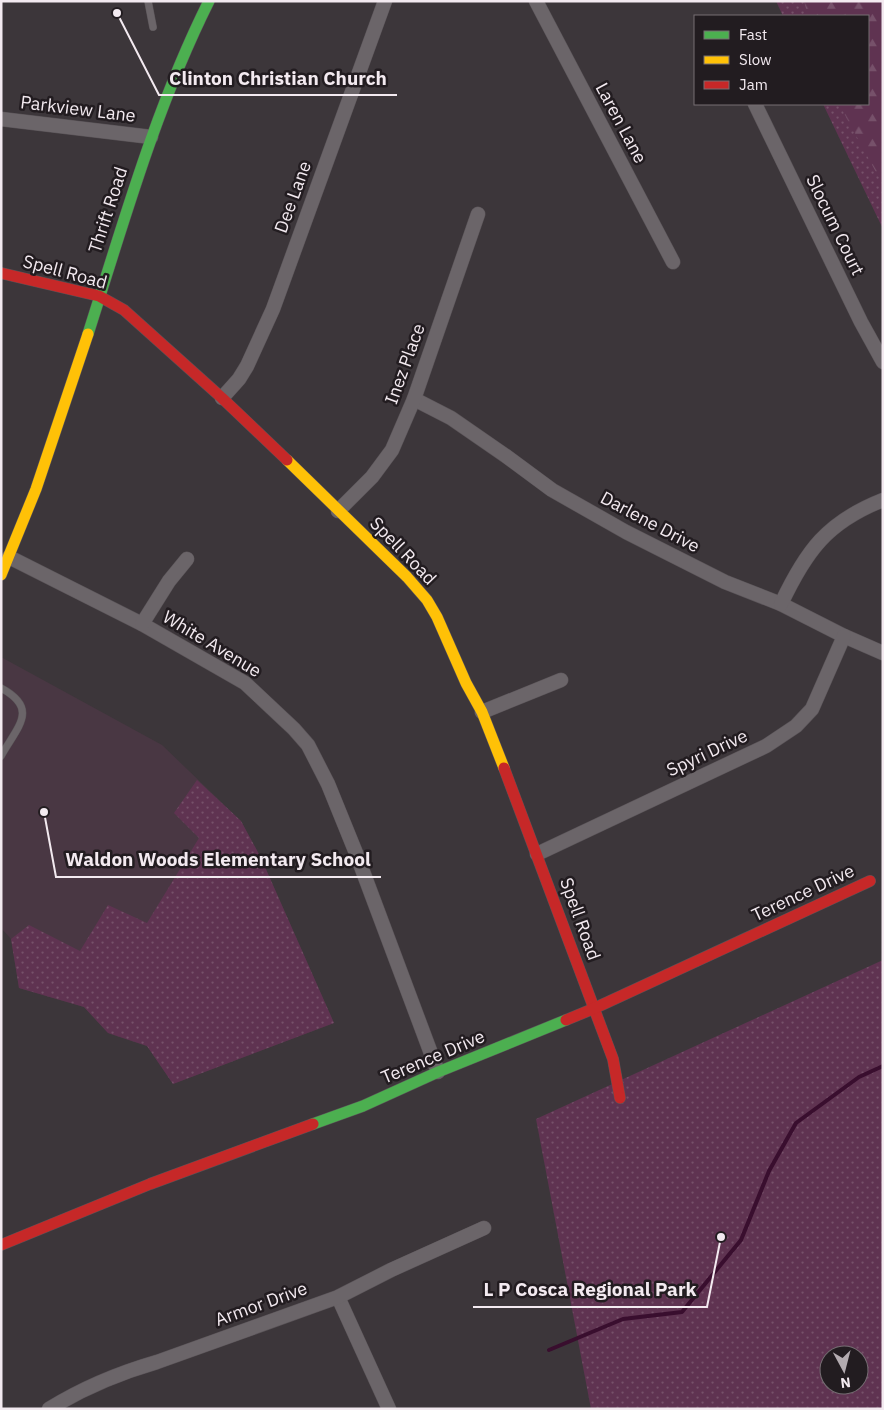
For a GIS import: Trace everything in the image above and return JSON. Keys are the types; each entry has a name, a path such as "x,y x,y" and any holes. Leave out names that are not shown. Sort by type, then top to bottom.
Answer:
{"street":[{"name":"Thrift Road","path":"1,575 57,431 150,137 209,1"},
{"name":"Dee Lane","path":"222,398 239,379 247,366 270,317 385,1"},
{"name":"Laren Lane","path":"536,1 673,262"},
{"name":"Slocum Court","path":"756,105 861,322 883,362"},
{"name":"Parkview Lane","path":"1,119 150,137"},
{"name":"Inez Place","path":"338,511 362,488 392,450 414,399 478,214"},
{"name":"Spell Road","path":"1,273 99,296 124,310 222,398 407,577 427,600 437,617 466,683 482,712 595,1008 612,1059 620,1098"},
{"name":"Darlene Drive","path":"414,399 451,418 552,490 596,515 725,582 781,604 844,636 883,653"},
{"path":"781,604 801,565 826,534 862,508 883,500"},
{"name":"White Avenue","path":"9,557 142,624 246,683 308,745 328,784 356,853 438,1072"},
{"path":"142,624 169,581 187,559"},
{"name":"Spyri Drive","path":"537,854 758,750 791,730 812,709 844,636"},
{"path":"482,712 561,680"},
{"name":"Terence Drive","path":"2,1241 150,1184 363,1106 438,1072 595,1008 870,881"},
{"name":"Armor Drive","path":"48,1409 93,1385 128,1370 157,1362 338,1297 391,1270 484,1228"},
{"path":"338,1297 389,1409"}],"lane":[{"path":"148,1 153,27"},
{"path":"1,756 22,719 23,709 22,704 14,696 2,689"}],"shaded area":[{"path":"1,657 162,745 241,821 261,858 334,1023 173,1084 147,1046 108,1033 84,1007 19,988 11,939 1,928"}],"green space":[{"path":"776,1 883,1 883,229 823,105 869,105 869,15 783,15"},
{"path":"804,1 883,1 883,185 840,105 869,105 869,15 808,15"},
{"path":"197,780 241,821 261,858 334,1023 173,1084 147,1046 108,1033 84,1007 19,988 11,939 29,925 80,951 108,905 147,923 199,838 174,813"},
{"path":"883,960 883,1409 591,1409 536,1119"}],"waterway":[{"path":"549,1350 623,1319 682,1312 741,1240 769,1171 796,1123 859,1077 883,1066"}],"traffic: fast":[{"path":"88,334 157,123 190,41 209,1"},
{"path":"313,1124 363,1106 438,1072 566,1020"}],"traffic: slow":[{"path":"1,575 36,489 88,334"},
{"path":"287,460 407,577 427,600 437,617 466,683 482,712 504,768"}],"traffic: jam":[{"path":"1,273 99,296 124,310 222,398 287,460"},
{"path":"504,768 613,1059 620,1098"},
{"path":"566,1020 870,881"},
{"path":"1,1245 150,1184 313,1124"}],"place":[{"name":"Clinton Christian Church","path":"117,13"},
{"name":"Waldon Woods Elementary School","path":"44,812"},
{"name":"L P Cosca Regional Park","path":"721,1237"}]}
